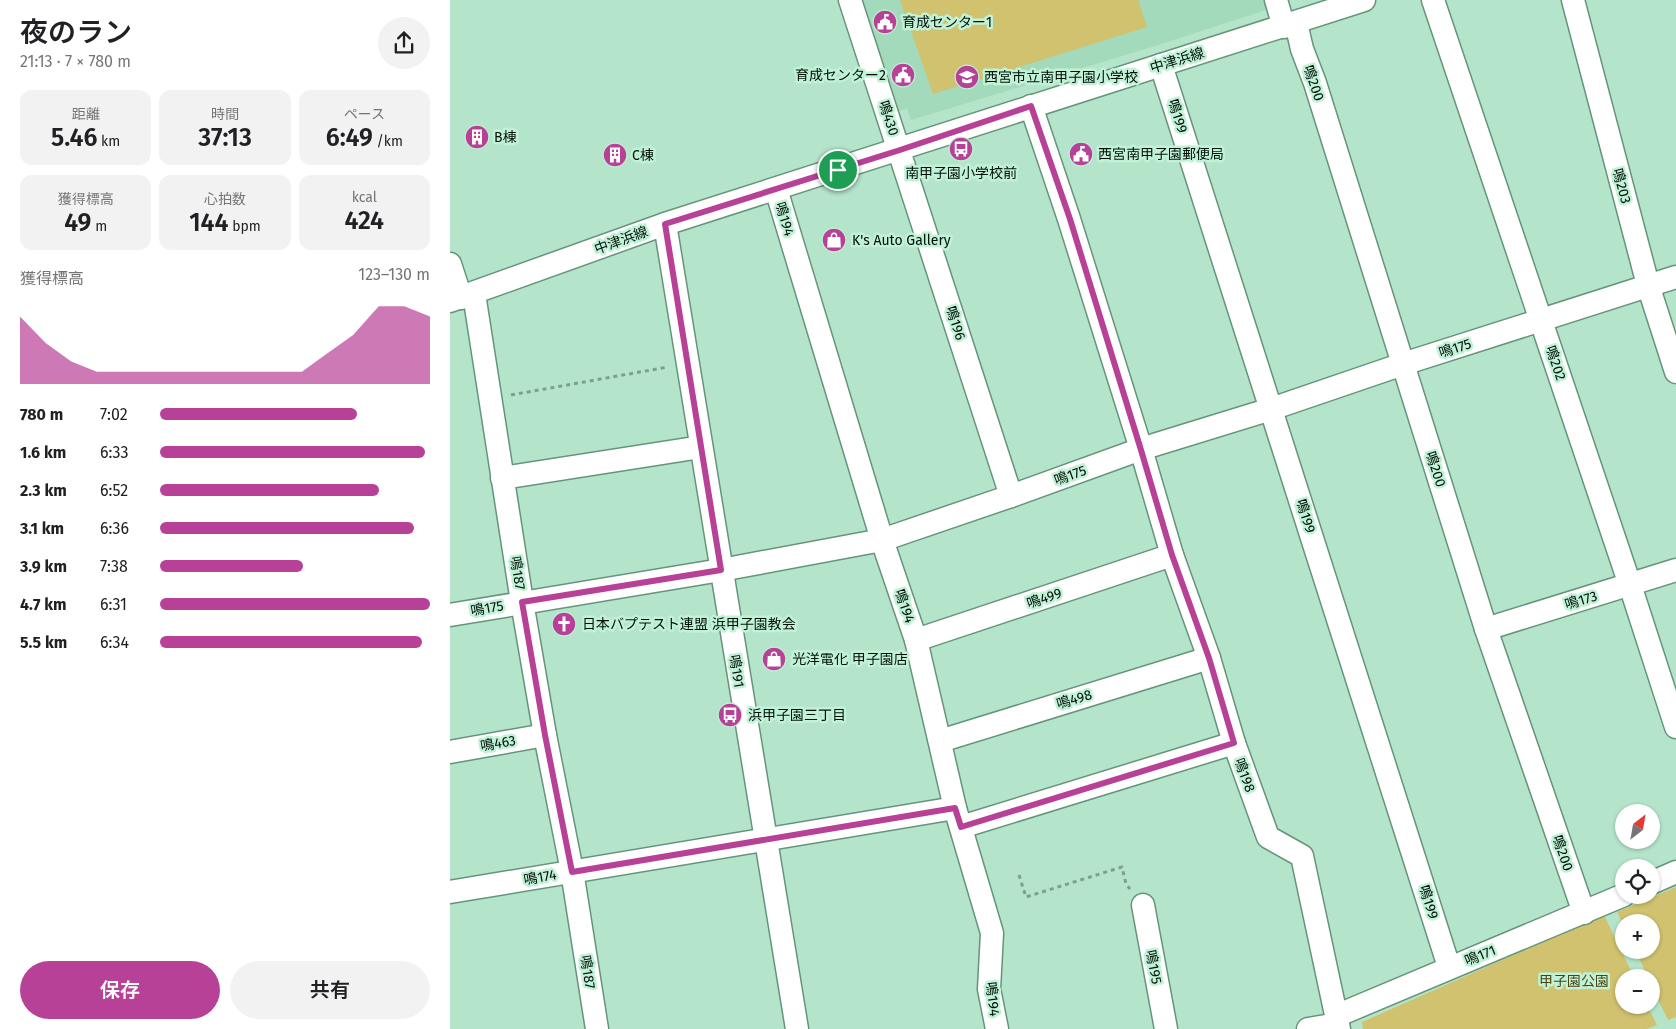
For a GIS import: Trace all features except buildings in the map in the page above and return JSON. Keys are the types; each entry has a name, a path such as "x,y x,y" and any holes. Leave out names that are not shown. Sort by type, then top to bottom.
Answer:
{"street":[{"name":"鳴430","path":"850,0 900,150"},
{"name":"鳴200","path":"1276,0 1302,49 1315,84 1486,629 1584,913"},
{"name":"中津浜線","path":"462,298 665,224 1364,0"},
{"name":"鳴202","path":"1433,0 1542,320 1676,727"},
{"name":"鳴203","path":"1573,0 1648,285 1676,372"},
{"name":"鳴199","path":"1161,65 1449,967"},
{"name":"鳴198","path":"1031,106 1070,219 1172,555 1209,658 1234,743 1268,837 1302,856 1338,1023"},
{"name":"鳴196","path":"900,150 1011,496"},
{"name":"鳴194","path":"776,189 882,540 916,640 958,817 992,933 989,989 997,1029"},
{"name":"鳴191","path":"665,224 796,1029"},
{"name":"鳴187","path":"450,264 462,298 491,398 522,602 545,735 572,872 597,1029"},
{"name":"鳴175","path":"450,615 721,570 882,540 1141,450 1676,277"},
{"path":"502,478 701,447"},
{"name":"鳴499","path":"916,640 1172,555"},
{"name":"鳴173","path":"1486,629 1676,570"},
{"name":"鳴498","path":"940,741 1209,658"},
{"name":"鳴463","path":"450,752 545,735"},
{"name":"鳴174","path":"450,892 765,840 958,817 1234,743"},
{"path":"1660,878 1676,872"},
{"name":"鳴171","path":"1308,1029 1338,1023 1449,967 1615,899"},
{"name":"鳴195","path":"1143,905 1166,1029"}],"path":[{"path":"491,398 688,363"},
{"path":"1019,875 1026,897 1122,867 1126,884 1143,905"}],"shaded area":[{"name":"西宮市立南甲子園小学校","path":"856,0 1266,0 1269,9 1155,46 911,120 907,109 892,112"}],"green space":[{"path":"900,0 1138,0 1147,27 933,94"},
{"path":"1676,887 1676,1017 1668,1020 1660,1004 1660,969 1644,969 1639,959 1660,959 1660,914 1618,914 1617,912 1636,904 1660,904 1660,894"},
{"name":"甲子園公園","path":"1604,915 1615,938 1615,959 1625,959 1630,969 1615,969 1615,1014 1652,1014 1657,1025 1647,1029 1363,1029 1362,1022"}],"place":[{"name":"育成センター1","path":"885,22"},
{"name":"育成センター2","path":"903,75"},
{"name":"西宮市立南甲子園小学校","path":"967,77"},
{"name":"B棟","path":"477,137"},
{"name":"南甲子園小学校前","path":"961,149"},
{"name":"西宮南甲子園郵便局","path":"1081,154"},
{"name":"C棟","path":"615,155"},
{"name":"K's Auto Gallery","path":"834,240"},
{"name":"日本バプテスト連盟 浜甲子園教会","path":"564,624"},
{"name":"光洋電化 甲子園店","path":"774,659"},
{"name":"浜甲子園三丁目","path":"730,715"}],"route":[{"path":"1031,106 1070,219 1172,555 1209,658 1234,743 961,827 955,808 572,872 545,735 522,602 721,570 665,224 838,170 1031,106"}]}
